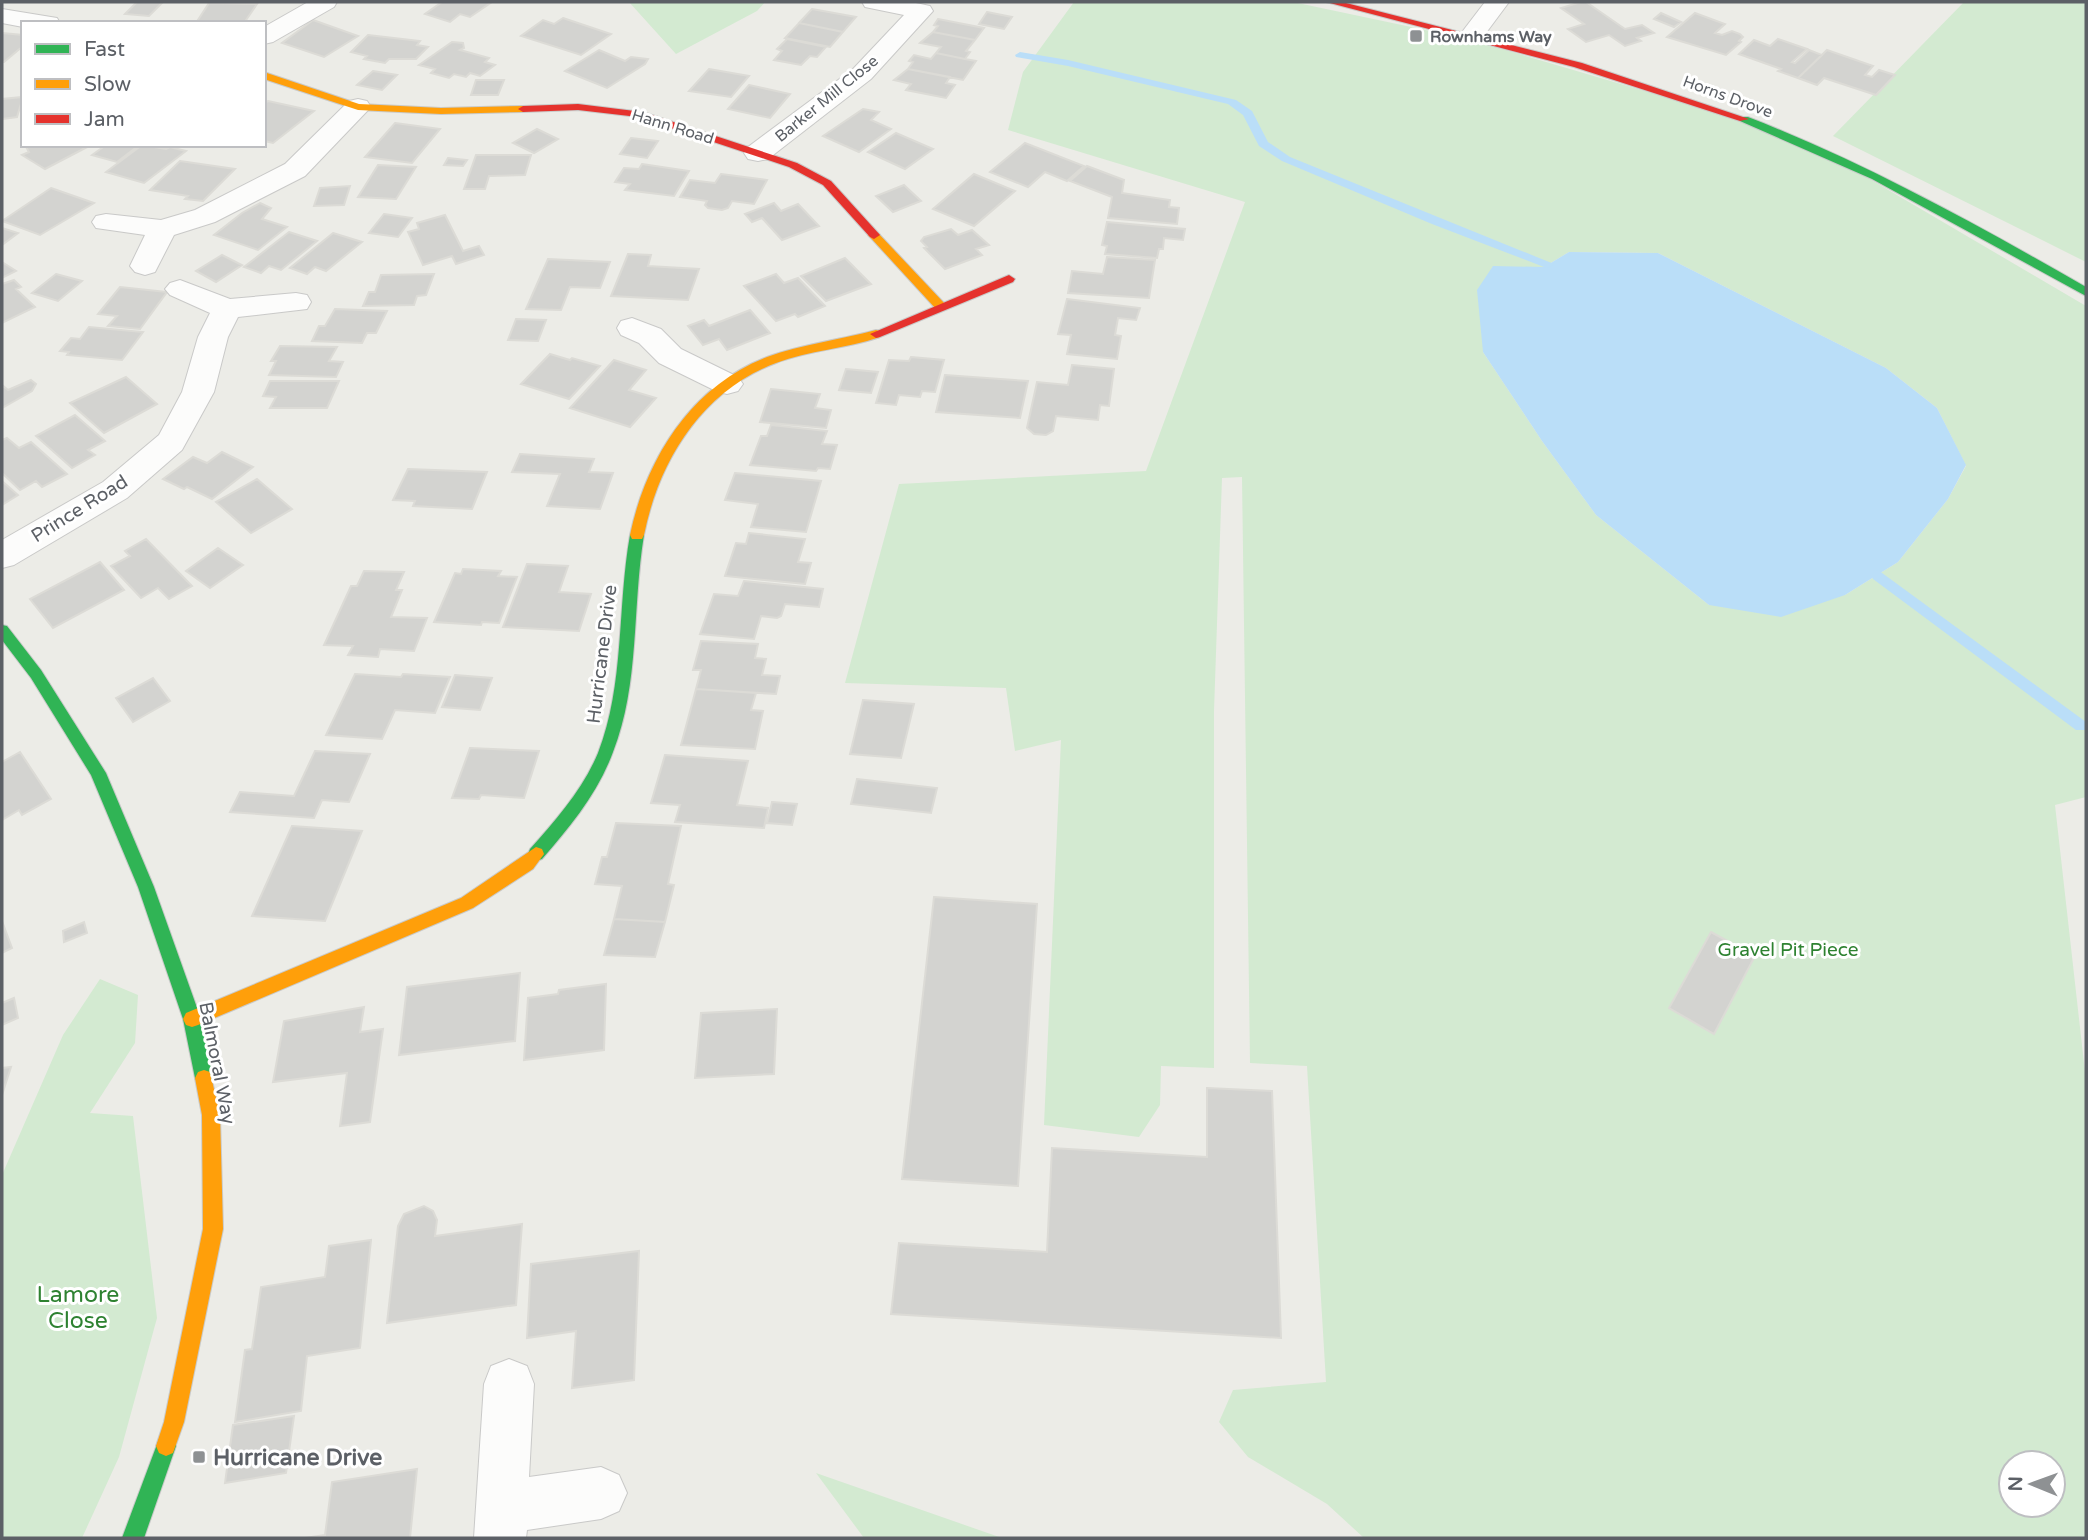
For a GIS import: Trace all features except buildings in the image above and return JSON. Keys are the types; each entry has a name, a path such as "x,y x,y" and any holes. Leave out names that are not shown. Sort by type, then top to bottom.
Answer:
{"street":[{"path":"266,36 325,2"},
{"name":"Barker Mill Close","path":"874,2 925,7"},
{"name":"Horns Drove","path":"1331,2 1599,70 1727,113 1818,149 1911,194 2086,292"},
{"path":"1471,36 1497,2"},
{"name":"Barker Mill Close","path":"758,153 862,74 925,7"},
{"path":"2,16 35,21"},
{"name":"Hann Road","path":"266,76 358,107 441,111 578,107 639,114 758,153 793,165 827,183 941,307"},
{"path":"106,222 162,229 205,216 295,170 358,107"},
{"path":"145,266 162,229"},
{"name":"Hurricane Drive","path":"192,1019 467,904 527,864 562,825 592,780 611,739 620,702 636,539 647,492 667,451 695,414 727,384 771,360 871,336 1009,279"},
{"path":"180,289 227,309 296,302"},
{"name":"Prince Road","path":"2,556 115,490 171,442 198,392 213,337 227,309"},
{"path":"632,328 650,336 670,356 727,384"},
{"name":"Balmoral Way","path":"2,630 36,674 99,773 146,887 192,1019 211,1115 213,1229 174,1422 133,1538"},
{"path":"509,1384 501,1523 601,1493"}],"green space":[{"path":"629,2 765,2 757,11 676,54"},
{"name":"Gravel Pit Piece","path":"1074,2 1293,2 1468,39 1733,117 1868,178 2086,306 2086,797 2055,805 2086,1081 2086,1538 1364,1538 1327,1504 1248,1457 1219,1422 1233,1390 1326,1382 1307,1066 1250,1063 1242,477 1222,478 1214,711 1214,1068 1161,1066 1160,1105 1139,1137 1044,1125 1061,740 1015,751 1006,688 845,683 899,484 1146,471 1245,202 1008,130 1023,72","holes":["1569,252 1658,253 1886,368 1937,408 1966,466 1948,499 1898,562 1845,595 1709,605 1596,515 1542,441 1483,352 1492,267 1544,267"]},
{"path":"1964,2 2086,2 2086,262 1833,136"},
{"name":"Lamore Close","path":"100,979 138,995 135,1043 90,1113 133,1116 157,1318 119,1457 82,1538 2,1538 2,1175 63,1035"},
{"path":"816,1473 1002,1538 864,1538"}],"water":[{"path":"1569,252 1658,253 1886,368 1937,408 1966,465 1948,499 1898,562 1845,595 1781,617 1709,605 1596,515 1542,441 1483,352 1477,290 1493,266 1544,267"}],"waterway":[{"path":"1020,55 1068,63 1232,102 1248,113 1263,144 1286,159 1436,222 1548,264"},
{"path":"1878,575 2081,726"}],"traffic: fast":[{"path":"1744,119 1789,136 1876,176 2086,292"},
{"path":"536,854 569,814 589,784 611,737 622,687 637,535"},
{"path":"2,630 36,674 98,773 146,887 192,1019 204,1078"},
{"path":"133,1538 166,1446"}],"traffic: slow":[{"path":"266,76 358,107 441,111 523,109"},
{"path":"874,235 941,307"},
{"path":"637,535 647,493 667,451 680,431 713,396 751,369 772,360 876,334"},
{"path":"192,1019 467,903 527,864 536,854"},
{"path":"166,1446 174,1422 213,1229 211,1115 204,1078"}],"traffic: jam":[{"path":"1331,2 1578,65 1744,119"},
{"path":"523,109 578,107 639,114 793,165 827,183 874,235"},
{"path":"876,334 1009,279"}],"place":[{"name":"Rownhams Way","path":"1416,36"},
{"name":"Hurricane Drive","path":"199,1457"}]}
